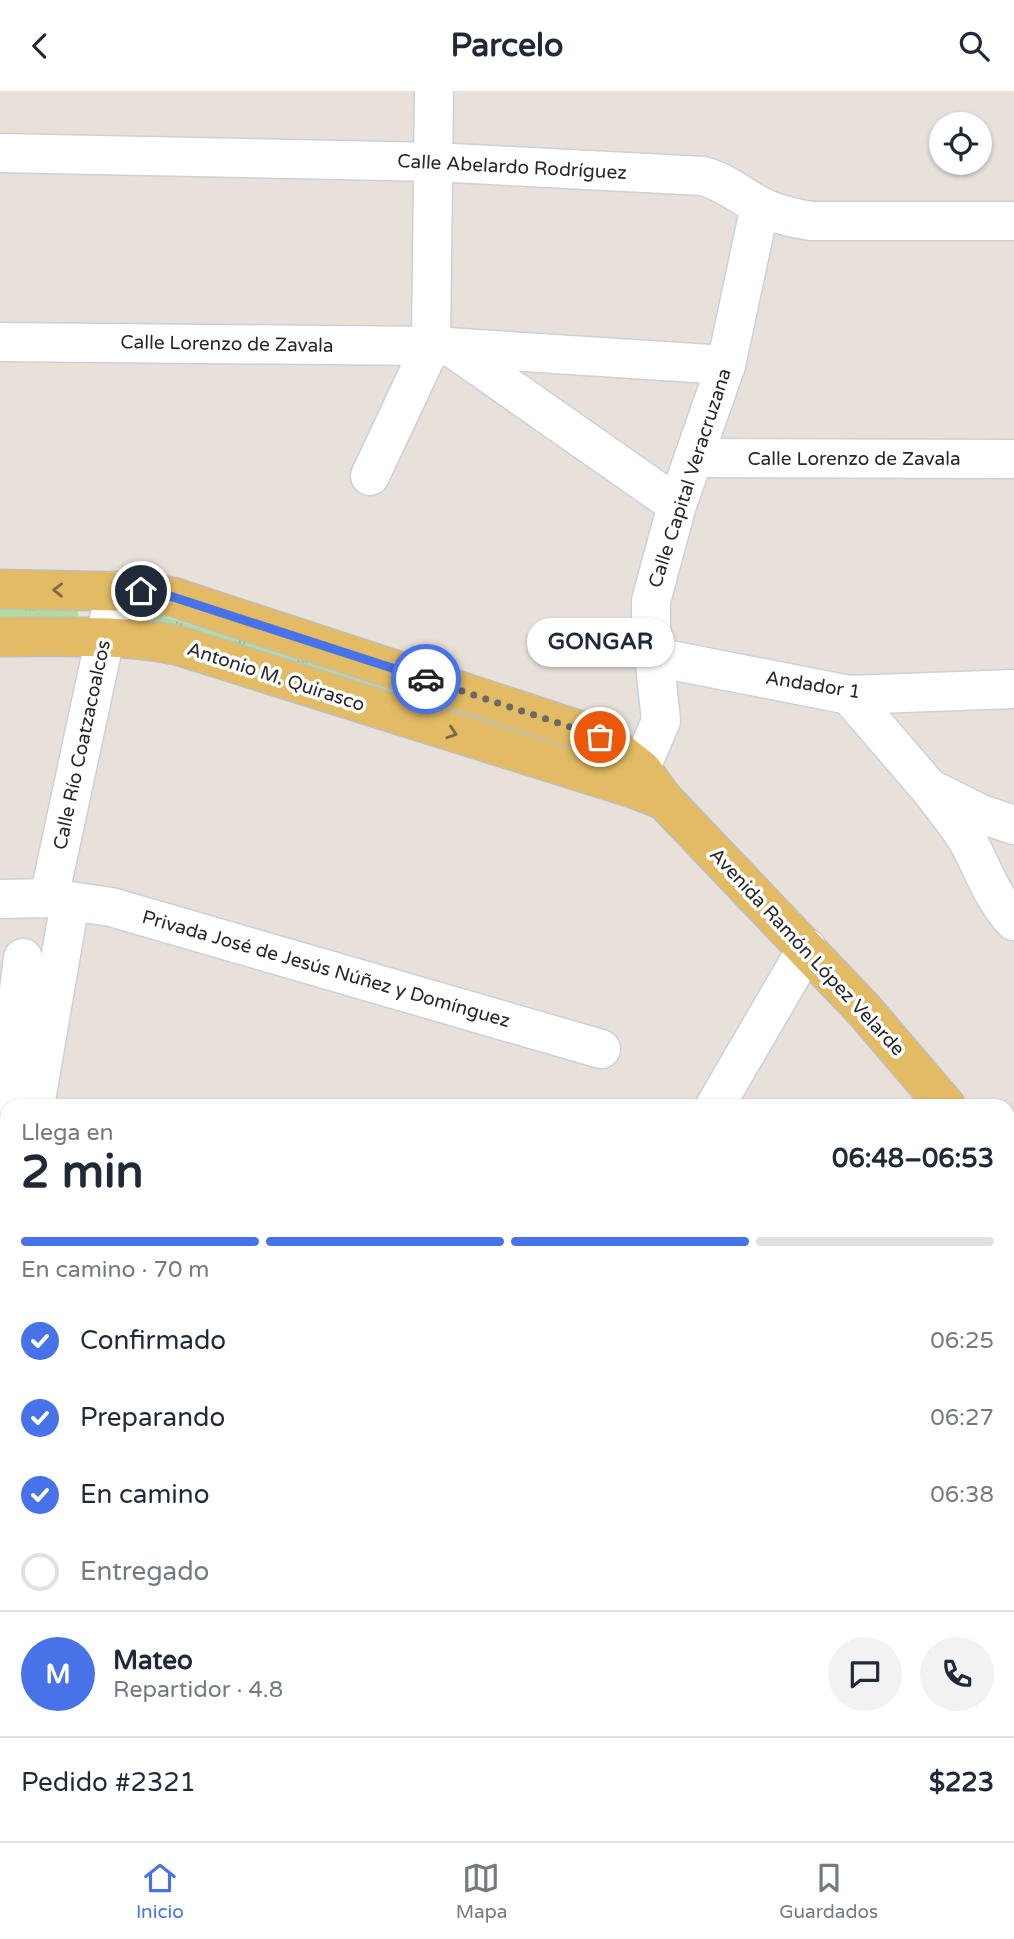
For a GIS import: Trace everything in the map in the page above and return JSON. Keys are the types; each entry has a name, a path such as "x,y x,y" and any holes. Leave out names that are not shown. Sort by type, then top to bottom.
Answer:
{"main road":[{"path":"0,589 141,591 173,597 600,737 646,786"},
{"name":"Antonio M. Quirasco","path":"0,637 104,637 176,645 646,786"},
{"name":"Avenida Ramón López Velarde","path":"646,786 807,947 940,1099"}],"street":[{"path":"370,476 442,348 434,162 434,91"},
{"name":"Calle Abelardo Rodríguez","path":"0,153 434,162 703,177 726,184 760,206 781,215 811,221 1014,221"},
{"name":"Calle Capital Veracruzana","path":"646,786 661,721 650,626 651,601 677,505 726,365 760,206"},
{"name":"Calle Lorenzo de Zavala","path":"0,342 442,348 726,365"},
{"path":"442,348 677,505"},
{"name":"Calle Lorenzo de Zavala","path":"694,458 1014,459"},
{"name":"Calle Río Coatzacoalcos","path":"36,1099 55,990 59,900 104,637 115,591"},
{"name":"Andador 1","path":"655,657 849,695 1014,689"},
{"path":"849,695 929,788 967,840 989,886 1003,910 1014,921"},
{"path":"929,788 981,814 1014,825"},
{"name":"Privada José de Jesús Núñez y Domínguez","path":"0,899 59,900 111,907 601,1049"},
{"path":"719,1099 807,947"},
{"path":"6,1099 23,958"},
{"path":"18,1003 55,990"}],"green space":[{"path":"77,605 79,621 0,622 0,606"},
{"path":"149,612 606,750 604,762 146,623"}],"way so far":[{"path":"426,679 600,737"}],"place":[{"name":"GONGAR","path":"600,737"}],"route":[{"path":"141,591 173,597 426,679"}]}
